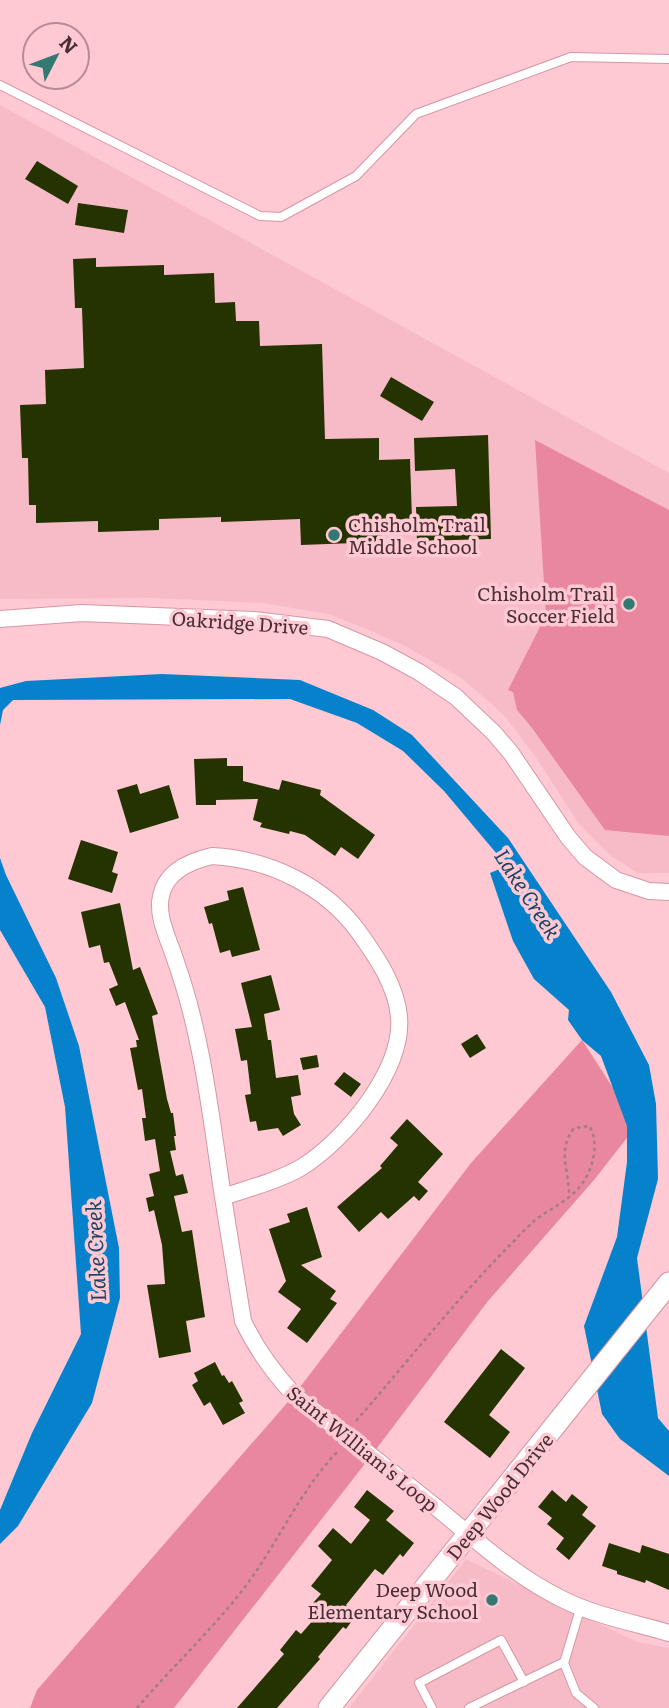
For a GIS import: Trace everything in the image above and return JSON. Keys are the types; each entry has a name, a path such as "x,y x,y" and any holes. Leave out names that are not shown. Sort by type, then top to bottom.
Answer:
{"street":[{"name":"Oakridge Drive","path":"0,619 82,613 254,620 328,629 382,652 419,672 456,697 495,733 585,857 616,880 649,891 669,892"},
{"name":"Saint William's Loop","path":"223,1197 283,1177 329,1146 356,1117 379,1085 395,1046 399,1016 391,987 375,955 353,924 334,905 312,889 277,870 244,860 212,856 193,860 168,878 160,898 160,915 189,999 199,1038 240,1312 251,1340 293,1395 467,1535 539,1586 563,1600 669,1633"},
{"name":"Deep Wood Drive","path":"329,1708 668,1285"}],"lane":[{"path":"0,85 260,216 281,216 356,176 416,114 571,57 669,59"},
{"path":"581,1606 564,1662 576,1693 594,1708"},
{"path":"432,1708 419,1683 501,1640 524,1682"},
{"path":"470,1708 564,1662"}],"path":[{"path":"356,1421 444,1316 514,1241 535,1221 569,1198 582,1184 593,1162 593,1133 589,1126 574,1128 564,1148 569,1198"},
{"path":"137,1708 246,1586 307,1490 341,1448"}],"shaded area":[{"name":"Chisholm Trail Middle School","path":"0,105 669,473 669,873 637,873 610,855 579,824 535,756 503,714 461,678 405,646 364,628 328,614 263,603 154,598 0,599"},
{"path":"535,440 669,510 669,836 605,830 517,710 513,692 508,690 546,615"},
{"path":"582,1040 637,1125 594,1180 488,1301 174,1708 30,1708 37,1690 294,1395 471,1163"},
{"name":"Deep Wood Elementary School","path":"466,1559 637,1642 669,1648 669,1708 349,1708"}],"water":[{"name":"Lake Creek","path":"162,674 300,680 373,710 412,735 508,838 611,992 649,1065 656,1104 658,1179 637,1258 658,1418 669,1431 669,1476 620,1439 602,1414 584,1326 617,1237 627,1162 627,1126 601,1056 582,1040 568,1020 569,1010 534,979 513,941 490,873 507,866 444,791 403,751 357,723 290,699 13,700 3,710 0,725 0,688 26,681"},
{"name":"Lake Creek","path":"0,858 56,978 79,1046 119,1248 120,1298 92,1403 18,1526 0,1544 0,1510 32,1433 81,1334 65,1107 45,1007 0,930"}],"building":[{"path":"37,161 78,186 68,204 25,179"},
{"path":"78,203 128,210 124,233 75,225"},
{"path":"96,258 96,267 164,265 164,275 214,273 215,303 235,302 236,321 259,321 260,346 322,344 325,439 379,438 379,460 410,459 412,519 382,520 382,542 301,545 300,519 221,522 221,517 159,519 159,530 98,532 98,521 36,523 36,505 29,505 28,458 22,458 20,405 46,404 45,370 84,368 82,308 75,308 73,259"},
{"path":"391,377 434,402 422,421 380,396"},
{"path":"488,435 491,539 417,541 416,507 457,506 455,469 415,471 414,438"},
{"path":"227,758 227,766 243,766 243,781 279,790 282,780 321,790 320,795 375,835 358,859 341,847 335,856 305,835 260,827 262,823 253,820 258,799 216,800 216,805 196,805 194,759"},
{"path":"137,784 140,794 169,785 179,818 130,833 117,790"},
{"path":"81,840 118,852 112,872 118,874 112,893 68,879"},
{"path":"243,887 260,950 232,957 230,950 220,953 212,923 209,924 204,907 229,900 227,891"},
{"path":"120,903 133,970 140,967 158,1014 152,1016 176,1136 176,1150 170,1151 176,1176 183,1174 188,1193 174,1196 182,1232 192,1230 205,1317 186,1321 191,1352 159,1358 147,1285 165,1284 162,1245 154,1210 149,1212 146,1198 154,1196 149,1174 160,1171 155,1139 145,1141 142,1118 146,1118 142,1089 138,1090 130,1048 137,1047 136,1040 139,1040 125,1002 116,1006 109,989 118,985 109,962 104,963 100,945 89,948 81,912"},
{"path":"271,975 280,1010 264,1014 276,1078 298,1075 301,1095 291,1097 294,1114 301,1125 283,1136 278,1128 258,1131 256,1121 250,1122 245,1095 251,1094 247,1060 241,1061 235,1029 252,1027 241,983"},
{"path":"477,1034 486,1048 470,1058 461,1044"},
{"path":"317,1055 319,1067 303,1070 300,1058"},
{"path":"344,1072 361,1084 351,1097 334,1084"},
{"path":"407,1119 443,1154 418,1182 428,1191 419,1201 414,1196 388,1219 381,1212 359,1232 337,1207 382,1168 380,1166 398,1145 390,1138"},
{"path":"307,1207 322,1257 301,1265 336,1291 330,1299 337,1303 307,1343 287,1328 301,1309 278,1292 286,1281 269,1229 290,1222 287,1214"},
{"path":"501,1349 525,1368 489,1415 510,1432 490,1458 444,1422"},
{"path":"215,1362 222,1376 224,1375 229,1383 232,1381 243,1401 239,1403 245,1413 223,1425 210,1402 204,1406 192,1385 198,1381 194,1373"},
{"path":"367,1490 394,1511 386,1520 414,1543 403,1557 400,1554 383,1575 375,1569 346,1605 357,1614 346,1629 343,1627 318,1657 320,1659 277,1708 237,1708 284,1654 280,1650 296,1630 301,1634 322,1610 313,1603 321,1594 311,1586 332,1560 318,1546 333,1528 351,1544 370,1520 354,1507"},
{"path":"552,1490 566,1502 572,1494 588,1507 582,1515 596,1526 569,1560 556,1549 564,1538 547,1524 552,1518 538,1507"},
{"path":"609,1543 640,1553 642,1545 669,1554 669,1590 646,1580 645,1583 617,1574 617,1571 602,1566"}],"place":[{"name":"Chisholm Trail Middle School","path":"334,535"},
{"name":"Chisholm Trail Soccer Field","path":"629,604"},
{"name":"Deep Wood Elementary School","path":"492,1600"}]}
